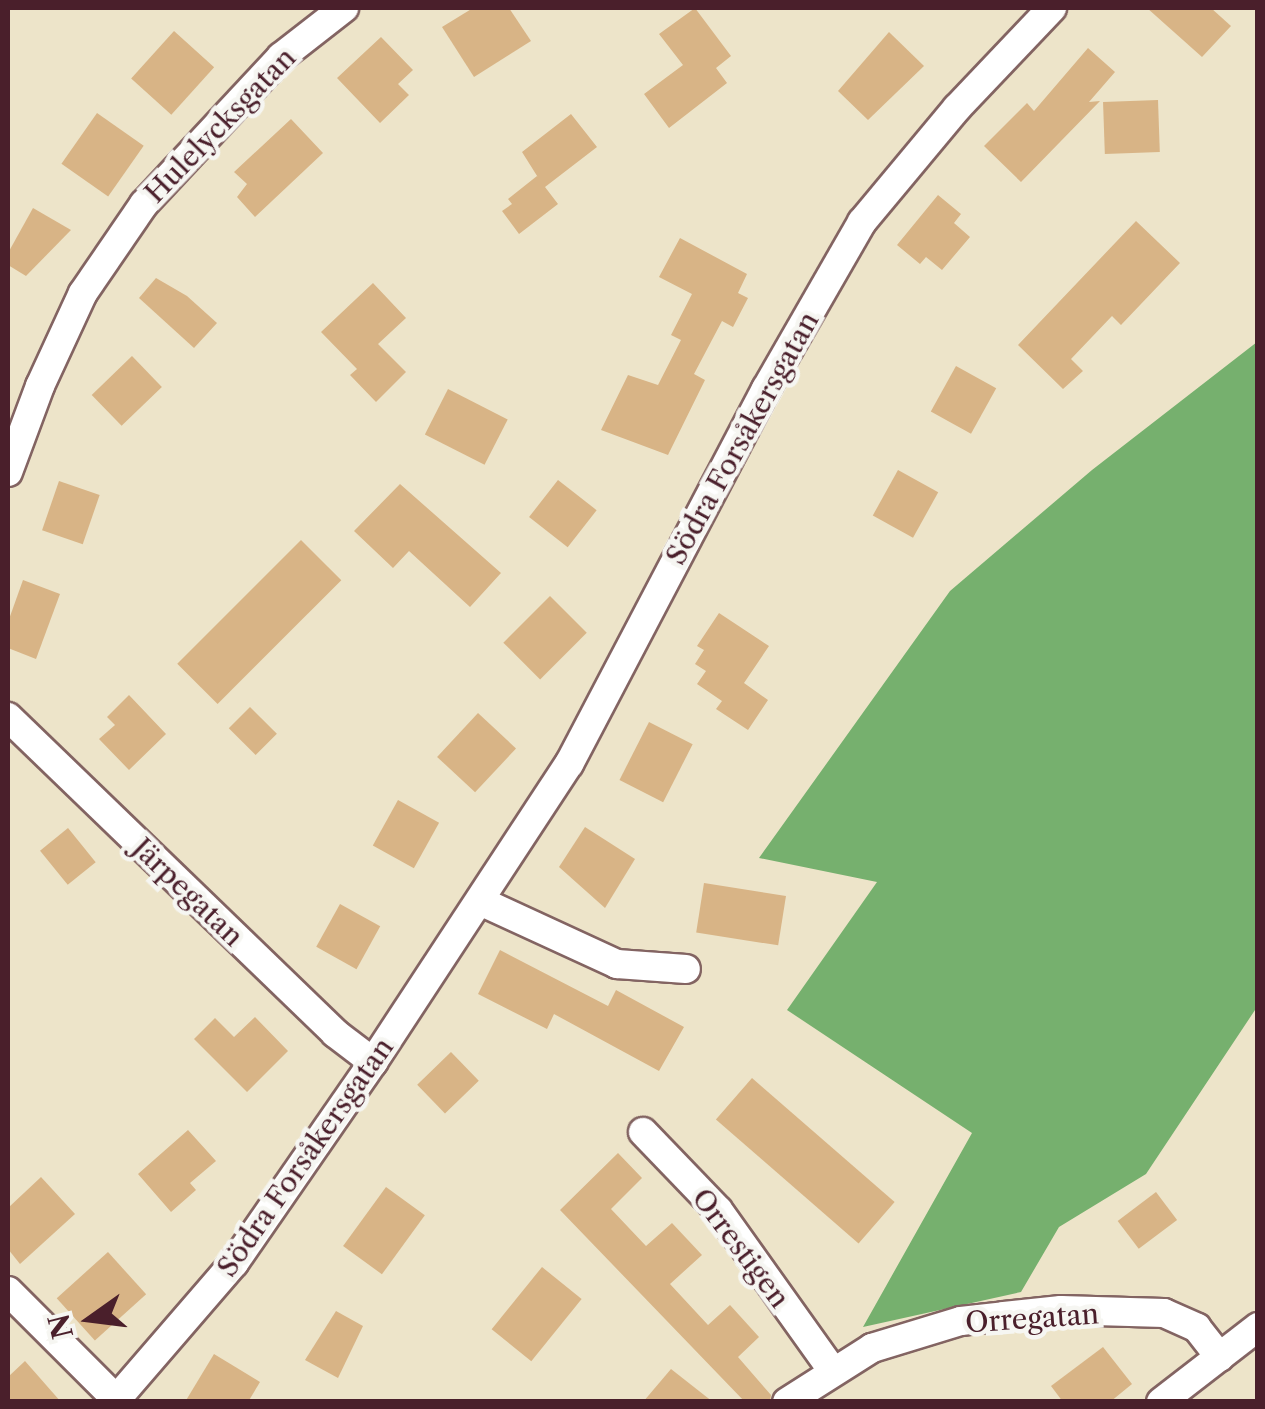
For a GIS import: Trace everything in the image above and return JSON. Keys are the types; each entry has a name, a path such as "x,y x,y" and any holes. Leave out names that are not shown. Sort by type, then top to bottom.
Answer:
{"street":[{"name":"Hulelycksgatan","path":"8,472 83,294 144,204 281,57 344,8"},
{"name":"Södra Forsåkersgatan","path":"115,1400 234,1262 480,902 569,764 766,389 862,222 957,108 1052,8"},
{"name":"Järpegatan","path":"8,717 334,1033 372,1062"},
{"path":"480,902 617,964 686,969"},
{"name":"Orrestigen","path":"643,1132 718,1210 832,1370"},
{"path":"8,1291 115,1400"},
{"name":"Orregatan","path":"787,1402 872,1348 961,1321 1061,1310 1164,1313 1198,1328 1220,1357"},
{"path":"1161,1402 1258,1327"}],"green space":[{"path":"1257,342 1257,1007 1146,1174 1059,1227 1021,1292 863,1327 972,1133 787,1010 877,882 759,858 950,591 1092,470"}],"building":[{"path":"473,8 509,8 531,41 474,77 442,27"},
{"path":"695,8 731,56 716,68 727,83 669,128 644,94 683,65 659,34"},
{"path":"1147,8 1211,8 1231,26 1202,57"},
{"path":"174,31 214,67 171,115 131,79"},
{"path":"889,32 924,66 868,120 838,91"},
{"path":"381,37 413,70 398,84 409,95 380,123 337,78"},
{"path":"1088,48 1115,72 1089,102 1100,101 1021,182 984,146 1027,103 1034,111"},
{"path":"1158,100 1160,152 1105,154 1103,102"},
{"path":"97,113 144,146 108,196 61,164"},
{"path":"571,114 597,147 545,187 558,204 519,234 502,211 512,204 508,199 537,176 539,179 522,152"},
{"path":"291,119 323,153 255,217 237,197 247,184 234,172"},
{"path":"938,195 961,214 954,223 970,237 942,270 926,257 920,264 897,245"},
{"path":"33,208 71,230 26,276 8,265 8,253"},
{"path":"1136,221 1180,263 1121,325 1112,316 1071,359 1083,371 1063,389 1018,345"},
{"path":"680,238 747,274 738,293 748,298 733,327 722,321 694,374 705,380 668,455 601,430 628,375 658,385 681,340 671,335 692,294 659,277"},
{"path":"156,278 187,296 217,323 194,348 139,298"},
{"path":"373,283 406,318 378,344 406,372 376,402 350,375 357,369 321,332"},
{"path":"132,356 162,387 122,426 92,395"},
{"path":"956,366 996,388 971,434 931,411"},
{"path":"448,389 508,419 485,465 425,434"},
{"path":"898,470 938,492 913,538 873,515"},
{"path":"558,480 597,510 568,547 529,517"},
{"path":"59,481 100,495 83,544 42,530"},
{"path":"400,484 501,573 470,607 409,551 393,568 354,531"},
{"path":"301,540 341,580 218,704 177,664"},
{"path":"23,580 60,594 36,659 8,648 8,622"},
{"path":"550,596 587,633 540,679 503,643"},
{"path":"719,613 769,646 744,683 768,700 748,730 716,709 722,701 697,684 706,671 695,664 704,650 697,646"},
{"path":"129,695 166,734 129,770 99,739 115,725 107,717"},
{"path":"250,707 277,734 256,755 229,728"},
{"path":"478,713 516,748 475,792 437,757"},
{"path":"649,722 693,744 663,802 619,780"},
{"path":"398,800 439,823 414,868 373,845"},
{"path":"585,827 635,859 605,908 559,867"},
{"path":"68,828 96,862 68,885 40,851"},
{"path":"704,883 786,896 778,945 696,932"},
{"path":"340,904 380,926 356,969 316,947"},
{"path":"500,950 608,1006 616,990 684,1027 659,1071 554,1014 547,1029 478,994"},
{"path":"255,1017 288,1051 247,1092 194,1039 215,1018 234,1037"},
{"path":"451,1052 479,1081 445,1113 417,1085"},
{"path":"752,1078 895,1202 859,1244 716,1120"},
{"path":"188,1130 216,1161 190,1183 196,1190 171,1212 138,1174"},
{"path":"618,1153 642,1178 611,1209 646,1246 672,1223 702,1255 670,1284 708,1325 730,1305 759,1337 738,1357 771,1395 770,1402 745,1402 560,1210"},
{"path":"41,1177 75,1214 20,1264 8,1249 8,1208"},
{"path":"386,1187 425,1215 382,1274 343,1246"},
{"path":"1156,1192 1177,1220 1139,1249 1118,1221"},
{"path":"108,1252 146,1294 95,1341 57,1298"},
{"path":"542,1267 582,1299 531,1361 492,1329"},
{"path":"336,1311 363,1326 338,1378 305,1360"},
{"path":"1103,1347 1132,1384 1110,1402 1063,1402 1051,1386"},
{"path":"214,1354 260,1382 248,1402 185,1402"},
{"path":"25,1361 61,1402 8,1402 8,1377"},
{"path":"671,1369 713,1402 643,1402"}]}
